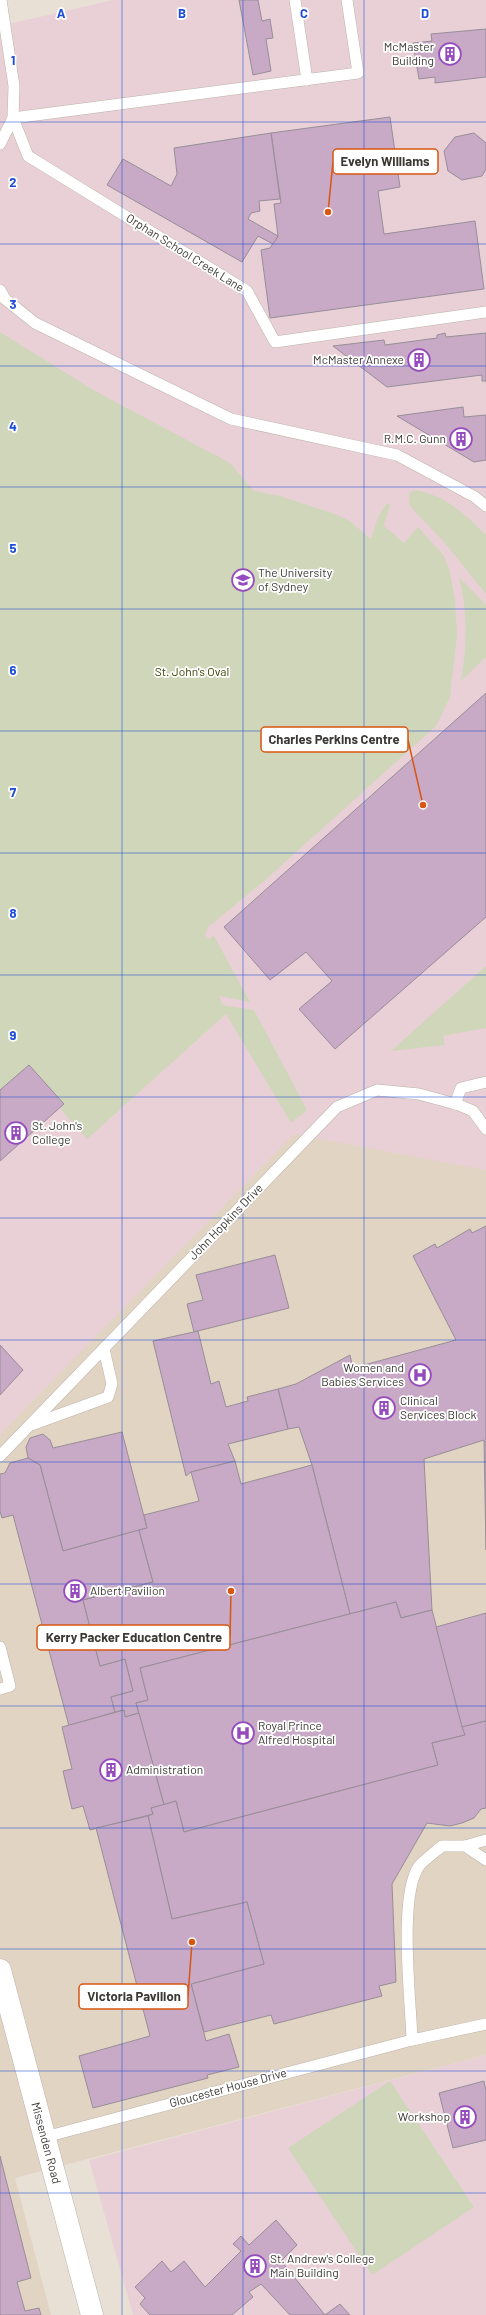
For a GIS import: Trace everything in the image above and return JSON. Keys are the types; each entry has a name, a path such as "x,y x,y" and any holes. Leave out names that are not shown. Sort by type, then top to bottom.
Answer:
{"street":[{"name":"Missenden Road","path":"0,1970 92,2315"}],"lane":[{"name":"Orphan School Creek Lane","path":"1,0 14,86 13,118 28,156 247,291 275,342 486,312"},
{"path":"296,0 307,80"},
{"path":"0,144 13,118 358,73 347,0"},
{"path":"0,290 5,299 35,323 231,419 397,455 475,497 486,506"},
{"path":"455,1104 461,1088 486,1082"},
{"name":"John Hopkins Drive","path":"0,1456 337,1108 377,1090 419,1094 455,1104 473,1111 486,1129"},
{"path":"29,1426 108,1397 112,1384 104,1349"},
{"path":"0,1647 10,1686 0,1689"},
{"path":"412,2040 408,1931 409,1895 419,1866 442,1846 465,1846 486,1840"},
{"path":"465,1846 486,1860"},
{"name":"Gloucester House Drive","path":"45,2137 412,2040 486,2024"}],"shaded area":[{"name":"The University of Sydney","path":"113,0 486,0 486,1170 294,1134 0,1434 0,26"},
{"name":"Royal Prince Alfred Hospital","path":"486,679 486,2055 15,2178 51,2315 0,2315 0,1412"},
{"path":"486,2055 486,2315 133,2315 89,2160"}],"green space":[{"name":"St. John's Oval","path":"0,332 95,391 230,463 254,491 280,496 335,514 350,521 371,539 378,517 387,503 390,505 384,526 404,543 418,527 444,556 449,569 455,599 457,635 450,697 436,726 263,882 208,927 205,935 208,939 214,936 250,1002 219,996 223,1005 254,1010 307,1110 291,1123 226,1014 87,1139 61,1110 64,1104 29,1065 0,1090"},
{"path":"414,490 425,492 444,500 462,513 486,535 486,594 445,543 410,506 409,494"},
{"path":"459,577 486,605 486,657 461,681 466,629 464,603"},
{"path":"486,966 486,1028 443,1036 445,1045 391,1051"},
{"path":"390,2081 474,2207 372,2275 288,2148"}],"building":[{"path":"239,0 258,0 262,21 270,19 273,38 266,39 271,71 253,75"},
{"name":"McMaster Building","path":"486,29 486,77 435,83 435,77 419,79 413,43 432,41 431,34"},
{"path":"390,117 400,187 378,191 384,234 475,221 484,289 270,318 261,250 270,248 278,236 274,204 281,203 271,133"},
{"path":"271,133 280,199 259,201 260,211 251,213 248,219 278,236 273,244 258,236 242,262 107,185 123,159 171,186 177,174 174,148"},
{"path":"474,133 486,143 486,169 482,176 462,180 448,171 444,151 455,137"},
{"name":"McMaster Annexe","path":"445,333 446,337 486,333 486,381 482,381 482,375 387,387 333,346 384,340 385,345 437,338 437,335"},
{"name":"R.M.C. Gunn","path":"463,407 464,417 486,415 486,460 474,462 397,416"},
{"path":"486,693 486,917 335,1049 299,1009 332,981 306,952 270,980 224,927"},
{"name":"St. John's College","path":"29,1065 64,1104 0,1161 0,1090"},
{"name":"Clinical Services Block","path":"486,1226 486,1550 484,1440 424,1459 432,1610 401,1618 396,1602 350,1614 312,1465 299,1427 288,1429 278,1389 296,1384 350,1355 353,1368 456,1340 413,1256 435,1244 437,1248 470,1229 472,1233"},
{"path":"275,1255 289,1308 194,1332 187,1304 203,1300 196,1275"},
{"path":"198,1331 211,1384 219,1381 226,1407 248,1401 247,1397 278,1389 288,1429 228,1444 235,1461 191,1472 186,1476 153,1341"},
{"path":"0,1345 23,1370 0,1395"},
{"path":"122,1432 147,1528 63,1551 40,1465 28,1458 26,1447 30,1438 43,1434 50,1440 53,1448"},
{"name":"Albert Pavilion","path":"28,1458 40,1465 63,1551 139,1530 153,1582 83,1600 100,1666 125,1659 133,1691 111,1697 115,1712 69,1726 13,1515 2,1518 0,1511 0,1474 5,1473 10,1463"},
{"path":"235,1461 241,1484 312,1465 350,1614 140,1668 148,1700 136,1703 139,1713 125,1717 124,1710 115,1712 111,1697 133,1691 125,1659 100,1666 83,1600 153,1582 139,1530 147,1528 144,1515 199,1501 191,1472"},
{"path":"396,1602 401,1618 432,1610 465,1735 432,1743 438,1765 184,1832 176,1801 164,1805 136,1703 148,1700 140,1668"},
{"path":"486,1613 486,1721 462,1727 436,1627"},
{"name":"Administration","path":"124,1710 125,1717 139,1713 164,1805 151,1808 153,1814 90,1830 83,1806 72,1809 63,1771 72,1769 62,1727"},
{"path":"486,1721 486,1808 481,1809 474,1818 462,1823 450,1826 427,1823 392,1884 396,1982 379,1986 382,1996 274,2024 271,2015 204,2032 191,1984 264,1964 247,1902 172,1919 148,1816 153,1814 151,1808 176,1801 184,1832 438,1765 432,1743 465,1735 462,1727"},
{"path":"148,1816 172,1919 247,1902 264,1964 191,1984 206,2041 229,2034 239,2067 207,2075 208,2078 93,2108 79,2056 150,2036 96,1828"},
{"name":"Workshop","path":"484,2081 486,2091 486,2140 453,2148 439,2093"},
{"path":"0,2156 31,2278 17,2282 25,2311 39,2308 41,2315 0,2315"},
{"name":"St. Andrew's College Main Building","path":"276,2220 297,2245 281,2261 325,2315 290,2315 261,2284 249,2292 253,2297 232,2315 150,2315 140,2304 145,2298 135,2287 162,2261 171,2272 184,2261 205,2287 241,2251 233,2244 241,2236 249,2245"},
{"name":"St. Andrew's College Main Building","path":"340,2304 350,2315 325,2315"}],"place":[{"name":"McMaster Building","path":"450,54"},
{"name":"Evelyn Williams","path":"328,212"},
{"name":"McMaster Annexe","path":"419,360"},
{"name":"R.M.C. Gunn","path":"461,439"},
{"name":"The University of Sydney","path":"243,580"},
{"name":"Charles Perkins Centre","path":"423,805"},
{"name":"St. John's College","path":"16,1133"},
{"name":"Women and Babies Services","path":"420,1375"},
{"name":"Clinical Services Block","path":"384,1408"},
{"name":"Albert Pavilion","path":"75,1591"},
{"name":"Kerry Packer Education Centre","path":"231,1591"},
{"name":"Royal Prince Alfred Hospital","path":"243,1733"},
{"name":"Administration","path":"111,1770"},
{"name":"Victoria Pavilion","path":"192,1942"},
{"name":"Workshop","path":"465,2117"},
{"name":"St. Andrew's College Main Building","path":"255,2266"}]}
